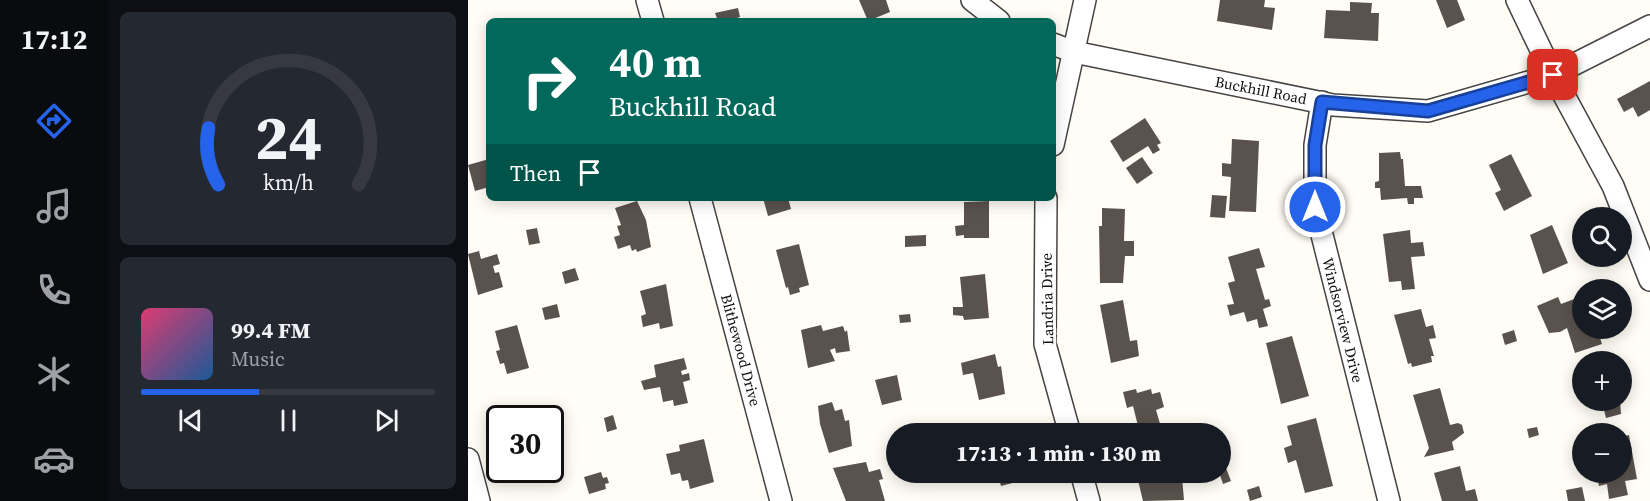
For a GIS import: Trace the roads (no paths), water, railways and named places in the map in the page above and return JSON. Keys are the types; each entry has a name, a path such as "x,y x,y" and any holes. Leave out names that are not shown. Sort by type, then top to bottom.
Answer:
{"street":[{"path":"647,0 652,18"},
{"path":"972,0 995,18"},
{"path":"1056,131 1085,0"},
{"path":"1517,0 1553,75 1613,186 1650,280"},
{"name":"Buckhill Road","path":"1056,45 1074,52 1322,102 1428,111 1553,75 1650,26"},
{"name":"Windsorview Drive","path":"1322,102 1315,145 1315,207 1389,501"},
{"name":"Blithewood Drive","path":"701,201 781,501"},
{"name":"Landria Drive","path":"1046,201 1045,344 1067,423"},
{"path":"468,459 479,501"},
{"path":"1084,483 1089,501"}]}
